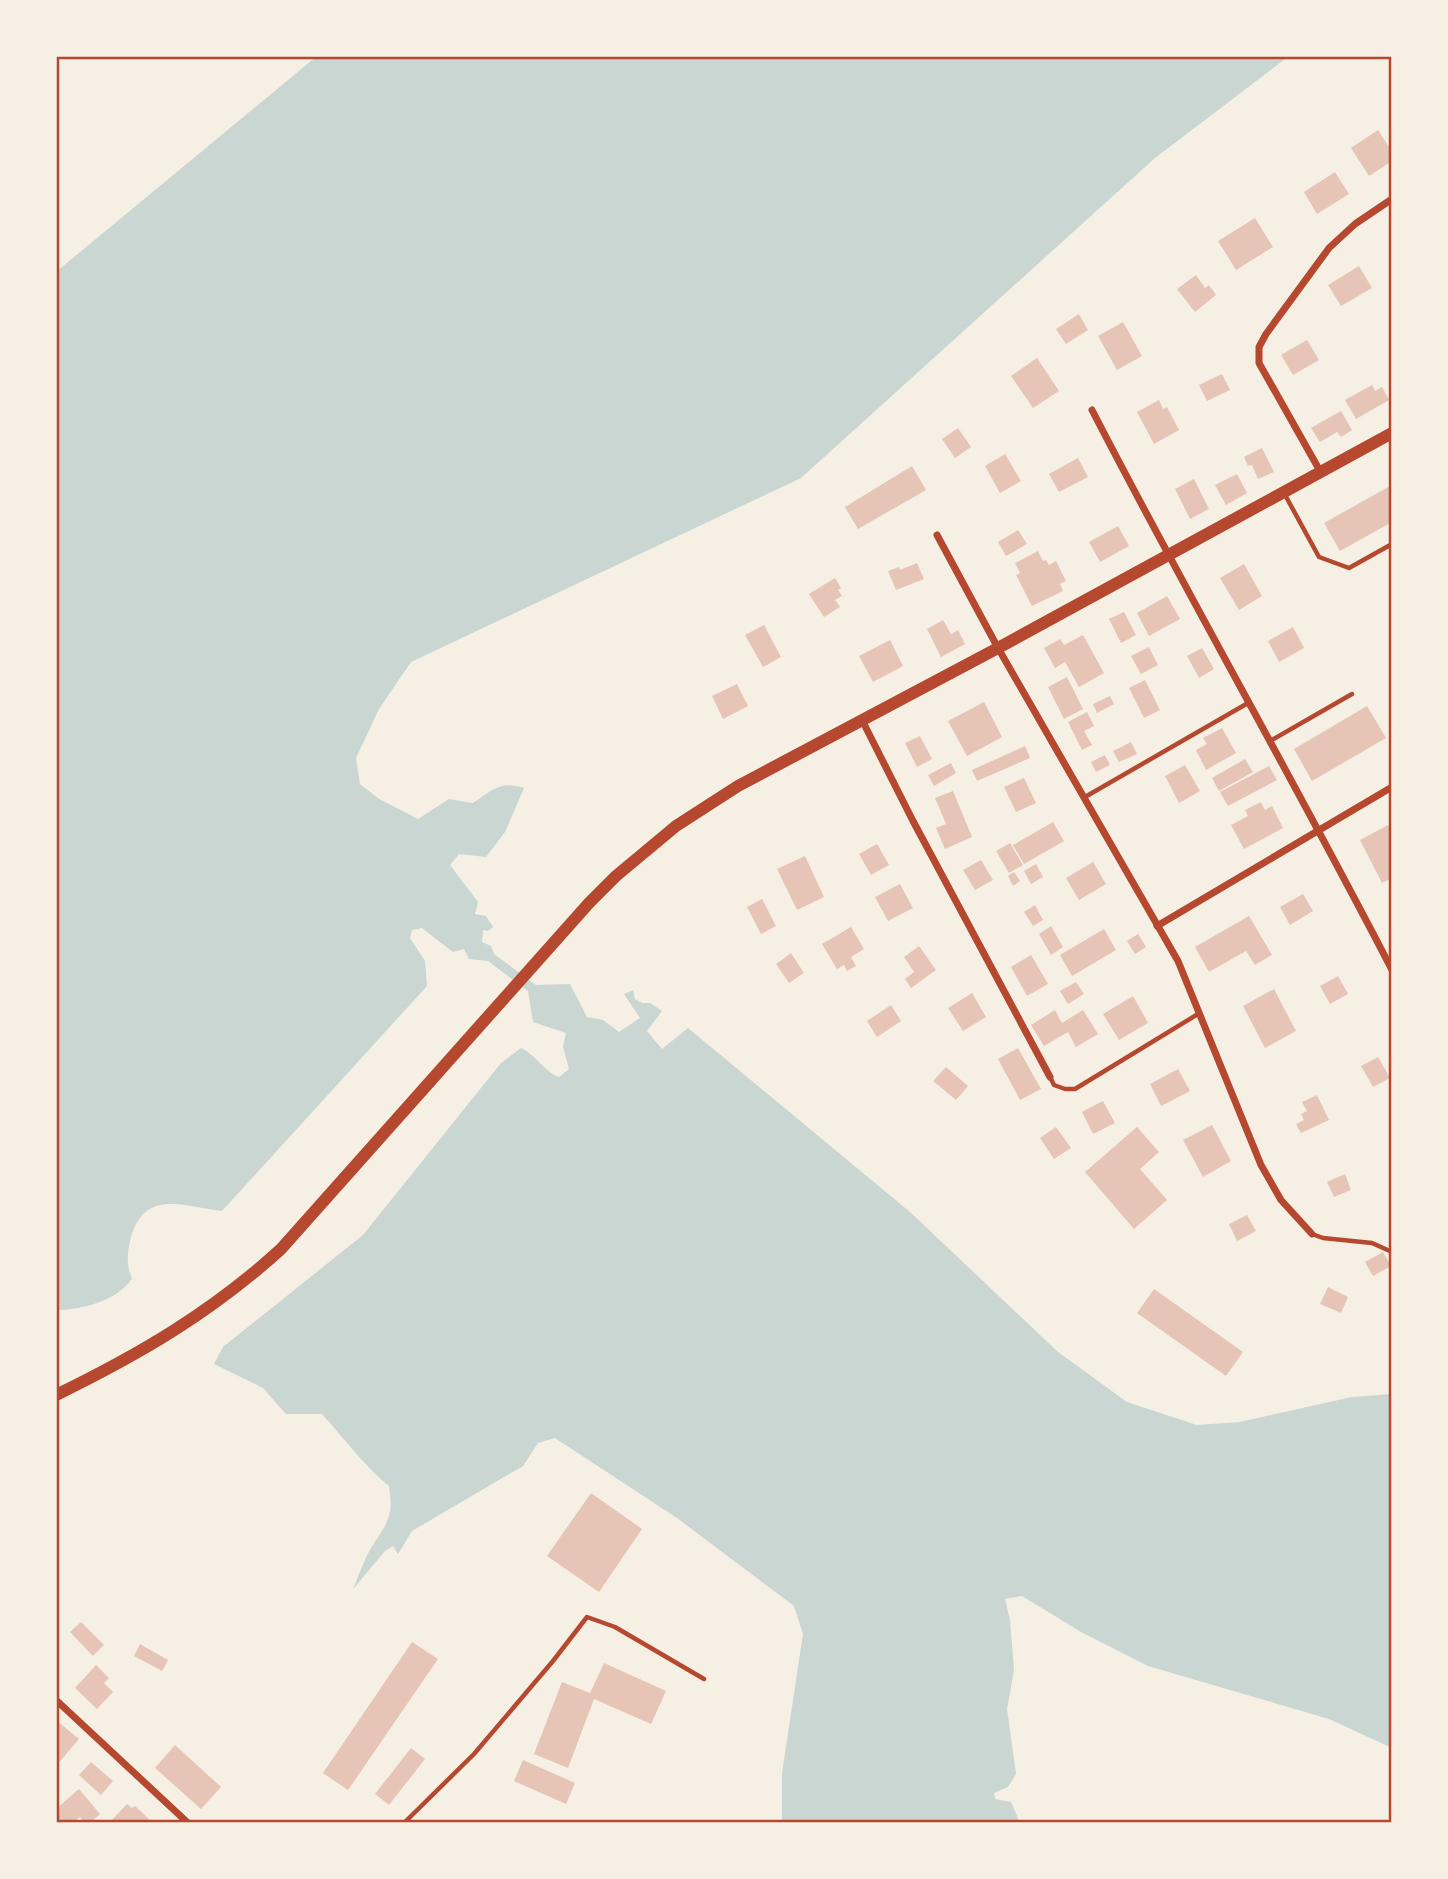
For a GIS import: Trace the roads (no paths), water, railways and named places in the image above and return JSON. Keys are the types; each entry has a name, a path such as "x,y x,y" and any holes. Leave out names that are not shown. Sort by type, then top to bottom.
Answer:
{"street":[{"path":"1320,471 1259,363 1259,347 1329,248 1392,198"},
{"path":"1091,410 1167,555 1320,830 1392,970"},
{"path":"56,1395 191,1321 248,1279 281,1249 589,902 676,826 738,786 1392,433"},
{"path":"937,536 998,648 1178,961 1261,1165 1281,1200 1312,1234"},
{"path":"862,720 919,833 1050,1077"},
{"path":"1157,926 1392,787"},
{"path":"56,1700 188,1823"}],"lane":[{"path":"1283,492 1319,558 1349,568 1392,544"},
{"path":"1269,741 1352,694"},
{"path":"1085,797 1248,703"},
{"path":"1050,1077 1054,1085 1075,1089 1198,1014"},
{"path":"1312,1234 1323,1238 1372,1243 1392,1252"},
{"path":"404,1823 474,1754 587,1617 615,1627 704,1679"}]}
